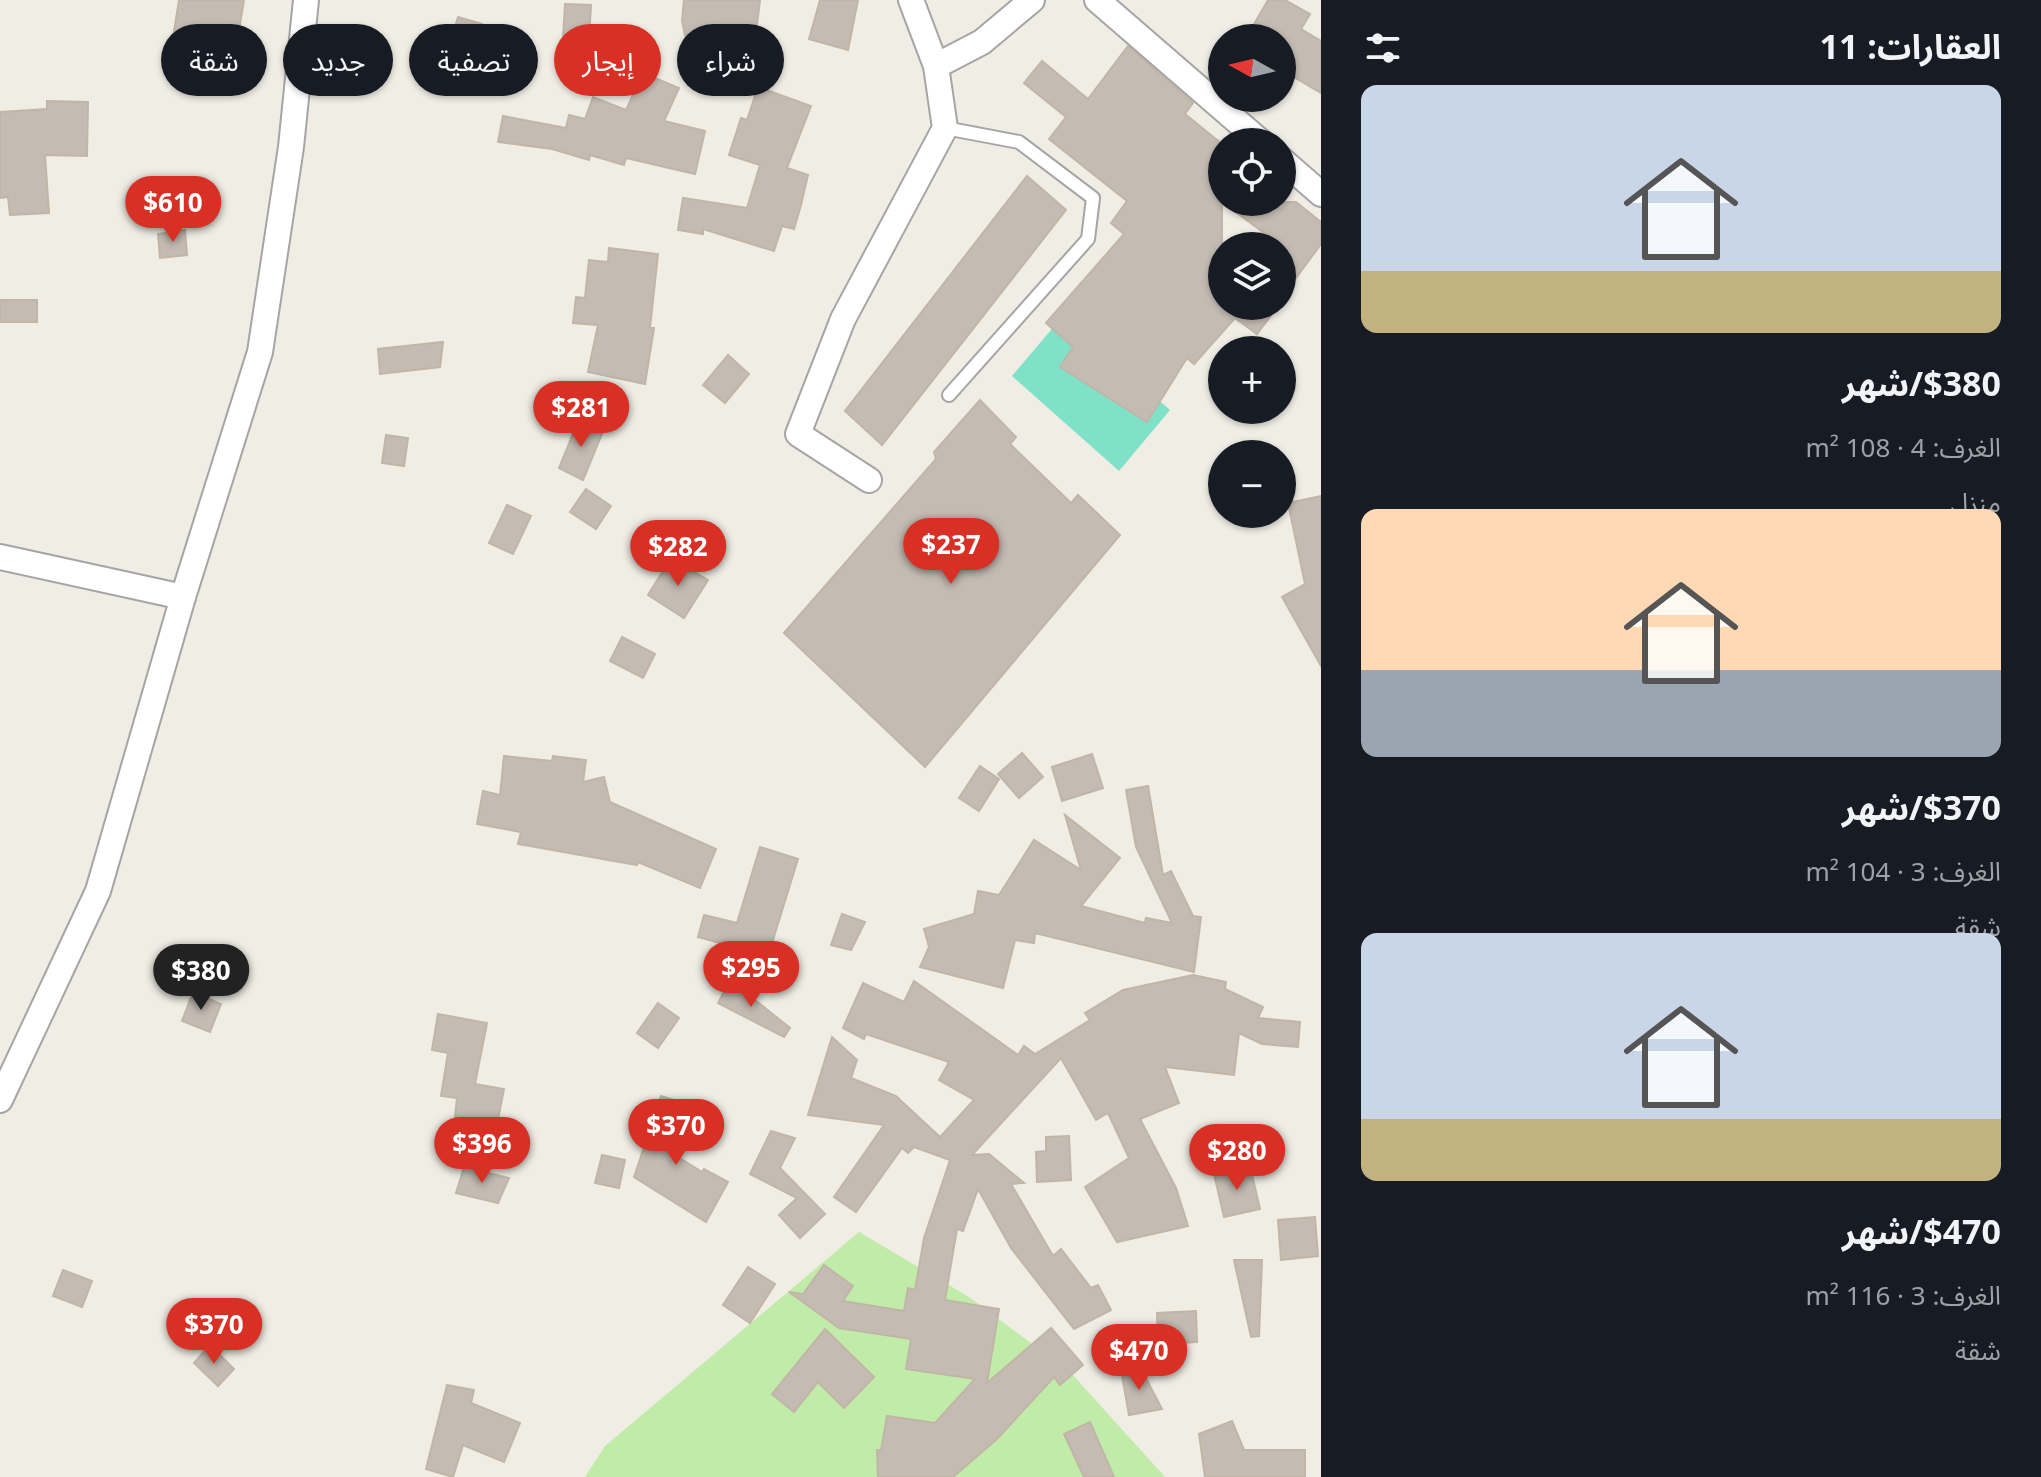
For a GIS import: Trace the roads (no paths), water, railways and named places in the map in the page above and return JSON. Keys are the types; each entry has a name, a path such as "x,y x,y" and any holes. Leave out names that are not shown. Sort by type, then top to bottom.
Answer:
{"street":[{"path":"0,1100 98,891 183,597 260,352 291,147 306,0"},
{"path":"869,480 798,434 843,319 945,128 936,66 911,0"},
{"path":"936,66 982,42 1032,0"},
{"path":"1097,0 1245,128"},
{"path":"1296,172 1321,194"},
{"path":"0,557 183,597"}],"lane":[{"path":"945,128 1019,142 1093,198 1088,239 949,395"}]}
